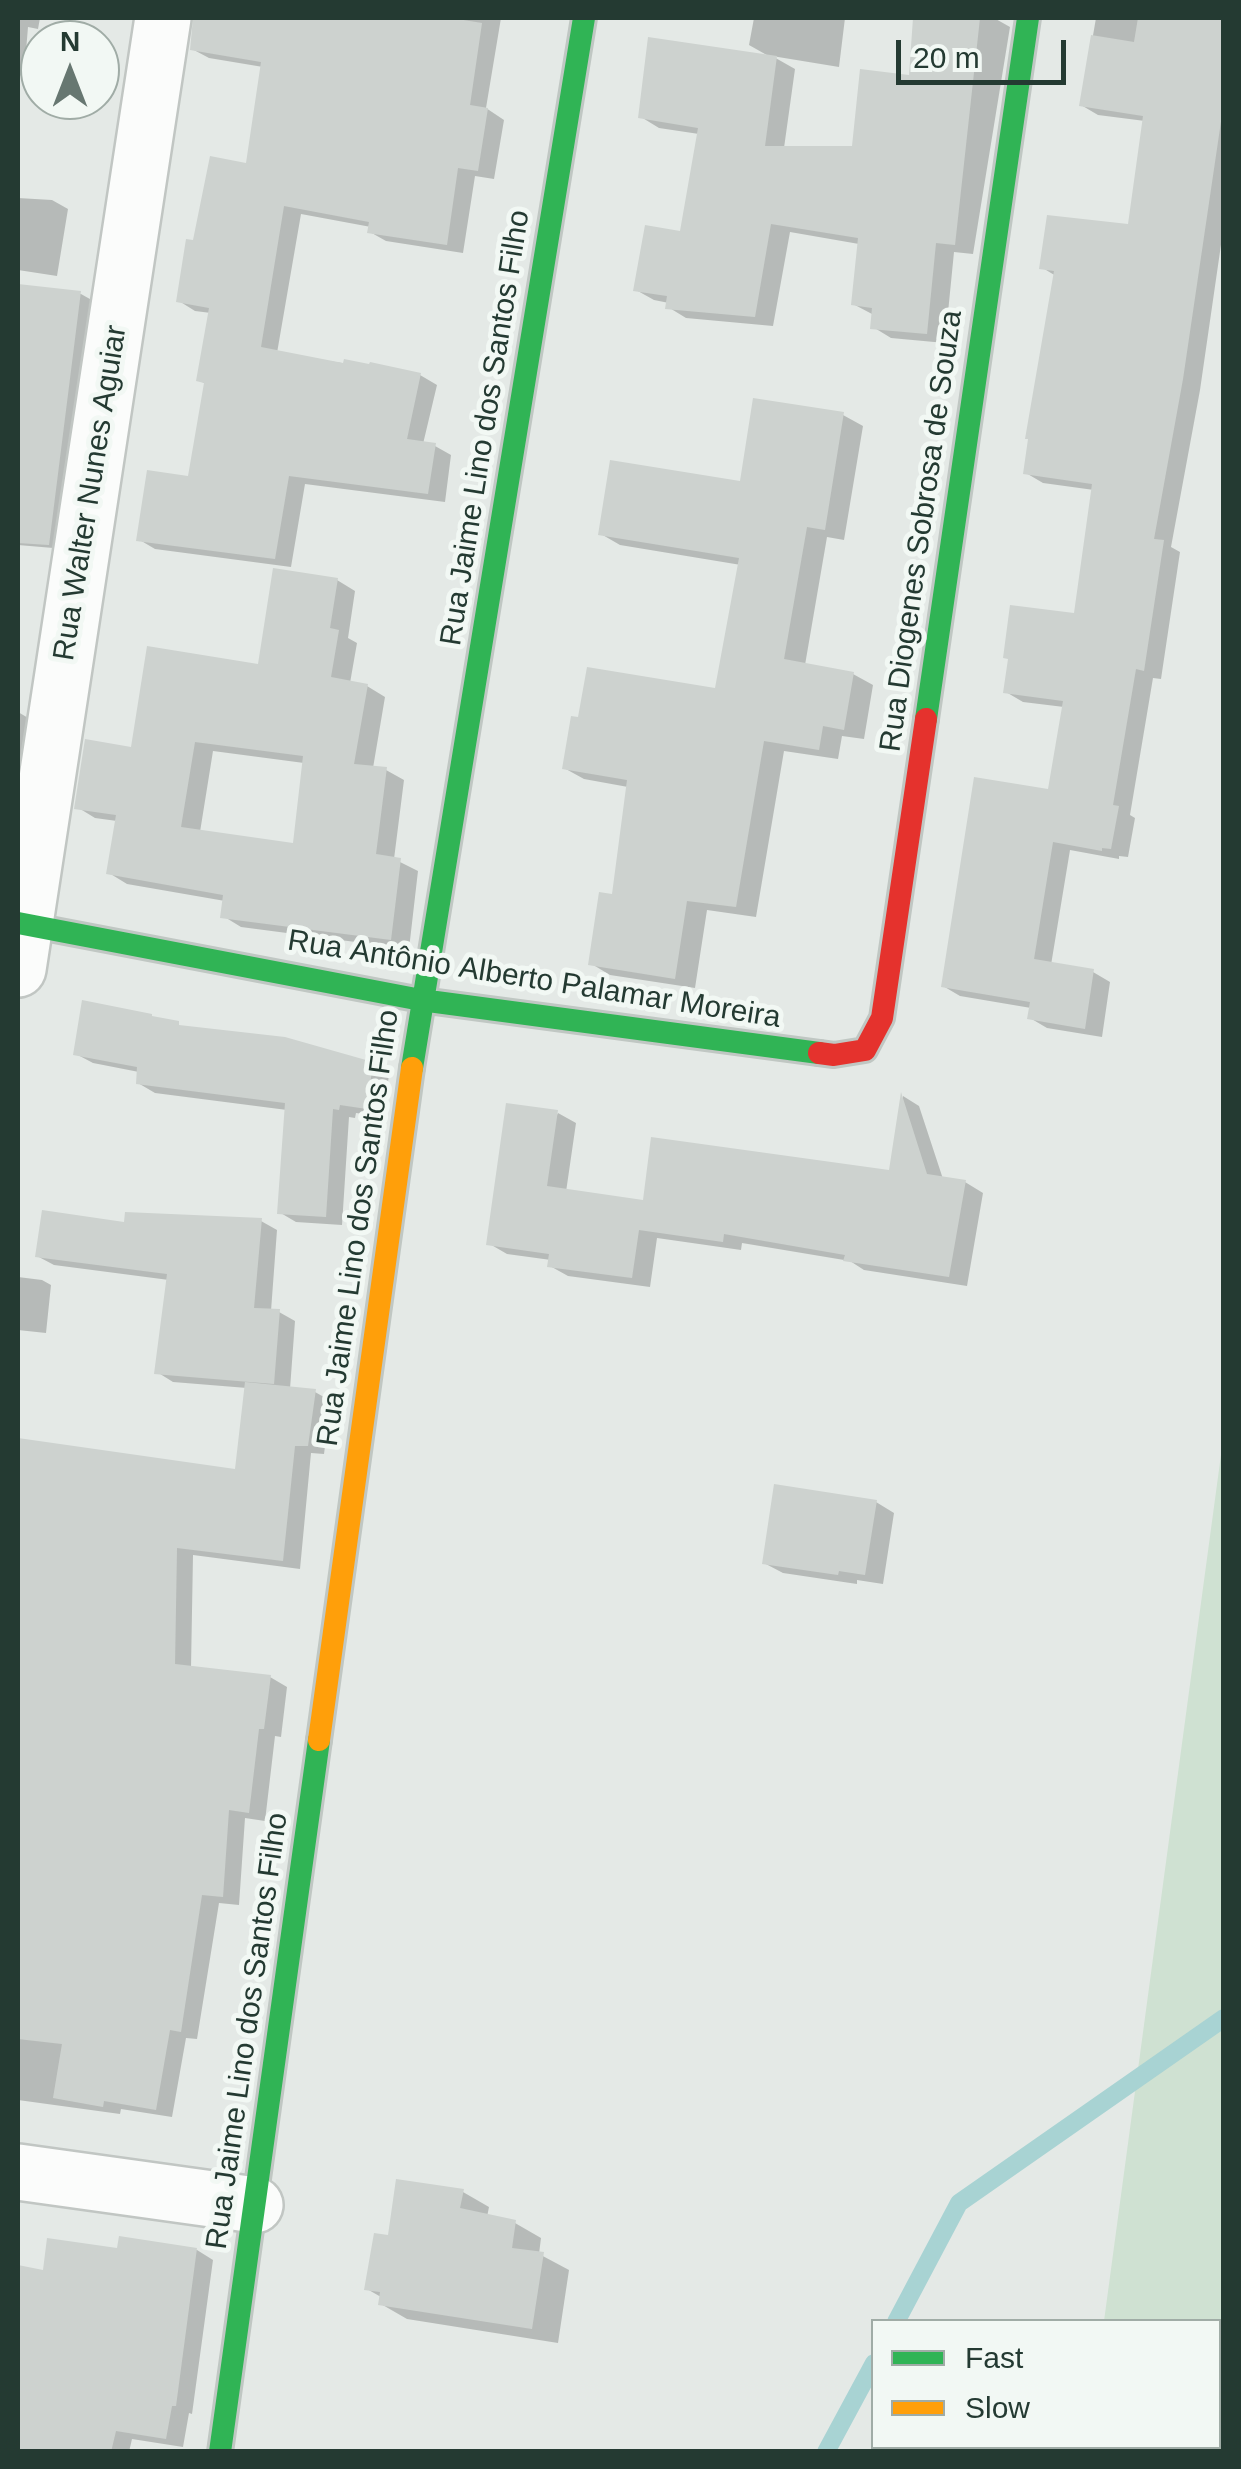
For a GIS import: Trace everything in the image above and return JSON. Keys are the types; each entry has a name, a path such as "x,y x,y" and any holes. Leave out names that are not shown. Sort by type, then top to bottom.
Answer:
{"street":[{"name":"Rua Walter Nunes Aguiar","path":"20,939 163,18"},
{"name":"Rua Jaime Lino dos Santos Filho","path":"220,2452 421,1000 584,18"},
{"name":"Rua Diogenes Sobrosa de Souza","path":"864,1050 882,1018 1028,18"},
{"name":"Rua Antônio Alberto Palamar Moreira","path":"20,939 421,1000 834,1055 864,1050"},
{"path":"18,2172 254,2206"}],"green space":[{"path":"1223,1440 1223,2451 1086,2451 1221,2449 1221,2319 1104,2319"}],"building":[{"path":"193,18 451,18 482,23 470,105 488,108 478,171 458,168 447,245 367,233 369,222 284,206 261,347 421,373 407,439 436,443 428,494 289,476 275,559 136,541 147,470 188,476 204,383 196,381 209,308 176,302 186,239 193,240 210,156 246,163 261,62 190,50"},
{"path":"913,18 980,18 955,245 936,243 927,334 870,329 872,308 851,305 858,238 771,224 755,317 665,309 667,296 633,291 645,225 680,231 698,128 638,118 648,37 777,56 765,146 852,146 860,69 909,75"},
{"path":"1138,18 1224,18 1224,101 1183,379 1154,539 1164,540 1144,671 1136,669 1113,805 1119,806 1111,849 1102,851 1053,842 1034,959 1094,969 1085,1029 1027,1019 1030,1002 941,987 974,777 1048,789 1063,701 1003,693 1010,605 1074,613 1092,484 1023,474 1025,439 1054,271 1039,269 1047,215 1128,224 1143,116 1079,106 1091,35 1134,42"},
{"path":"18,284 81,291 49,545 18,543"},
{"path":"753,398 844,412 825,530 807,527 784,659 854,672 844,730 823,726 819,750 764,741 736,907 687,901 675,979 588,965 599,892 612,894 627,780 562,769 571,716 578,717 587,667 715,688 739,558 598,535 610,460 740,481"},
{"path":"273,568 338,578 330,628 339,630 331,677 368,684 354,764 387,767 376,854 401,858 391,940 220,918 223,895 106,874 116,815 74,809 85,739 131,747 147,646 258,664","holes":["195,742 303,756 293,843 181,827"]},
{"path":"82,1000 152,1014 179,1021 179,1025 285,1037 373,1062 367,1109 340,1105 339,1110 333,1109 326,1217 277,1214 285,1103 136,1084 137,1067 73,1055"},
{"path":"901,1092 927,1174 966,1180 949,1277 843,1261 845,1255 724,1234 723,1242 639,1230 632,1278 547,1267 549,1254 486,1245 506,1103 558,1110 547,1186 643,1200 651,1137 889,1170"},
{"path":"42,1210 124,1222 125,1212 262,1218 254,1308 280,1309 274,1384 154,1374 167,1274 35,1257"},
{"path":"245,1382 316,1389 308,1446 295,1446 283,1561 177,1548 175,1664 271,1675 264,1729 259,1729 249,1813 229,1810 223,1897 202,1895 181,2032 170,2030 156,2110 104,2101 103,2107 53,2098 62,2044 18,2039 18,1438 235,1469"},
{"path":"774,1484 877,1500 865,1575 762,1564"},
{"path":"396,2179 464,2189 460,2208 516,2220 512,2248 544,2252 532,2329 378,2305 380,2292 364,2290 374,2233 388,2235"},
{"path":"119,2236 197,2248 176,2406 172,2406 166,2439 116,2431 111,2452 18,2452 18,2265 43,2270 47,2238 117,2248"}],"waterway":[{"path":"898,2319 959,2203 1224,2018"},
{"path":"826,2452 871,2369"}],"traffic: fast":[{"path":"412,1068 584,18"},
{"path":"926,719 1028,18"},
{"path":"18,923 421,1000 819,1053"},
{"path":"220,2452 319,1740"}],"traffic: slow":[{"path":"319,1740 412,1068"}],"traffic: jam":[{"path":"819,1053 865,1050 882,1018 926,719"}]}
